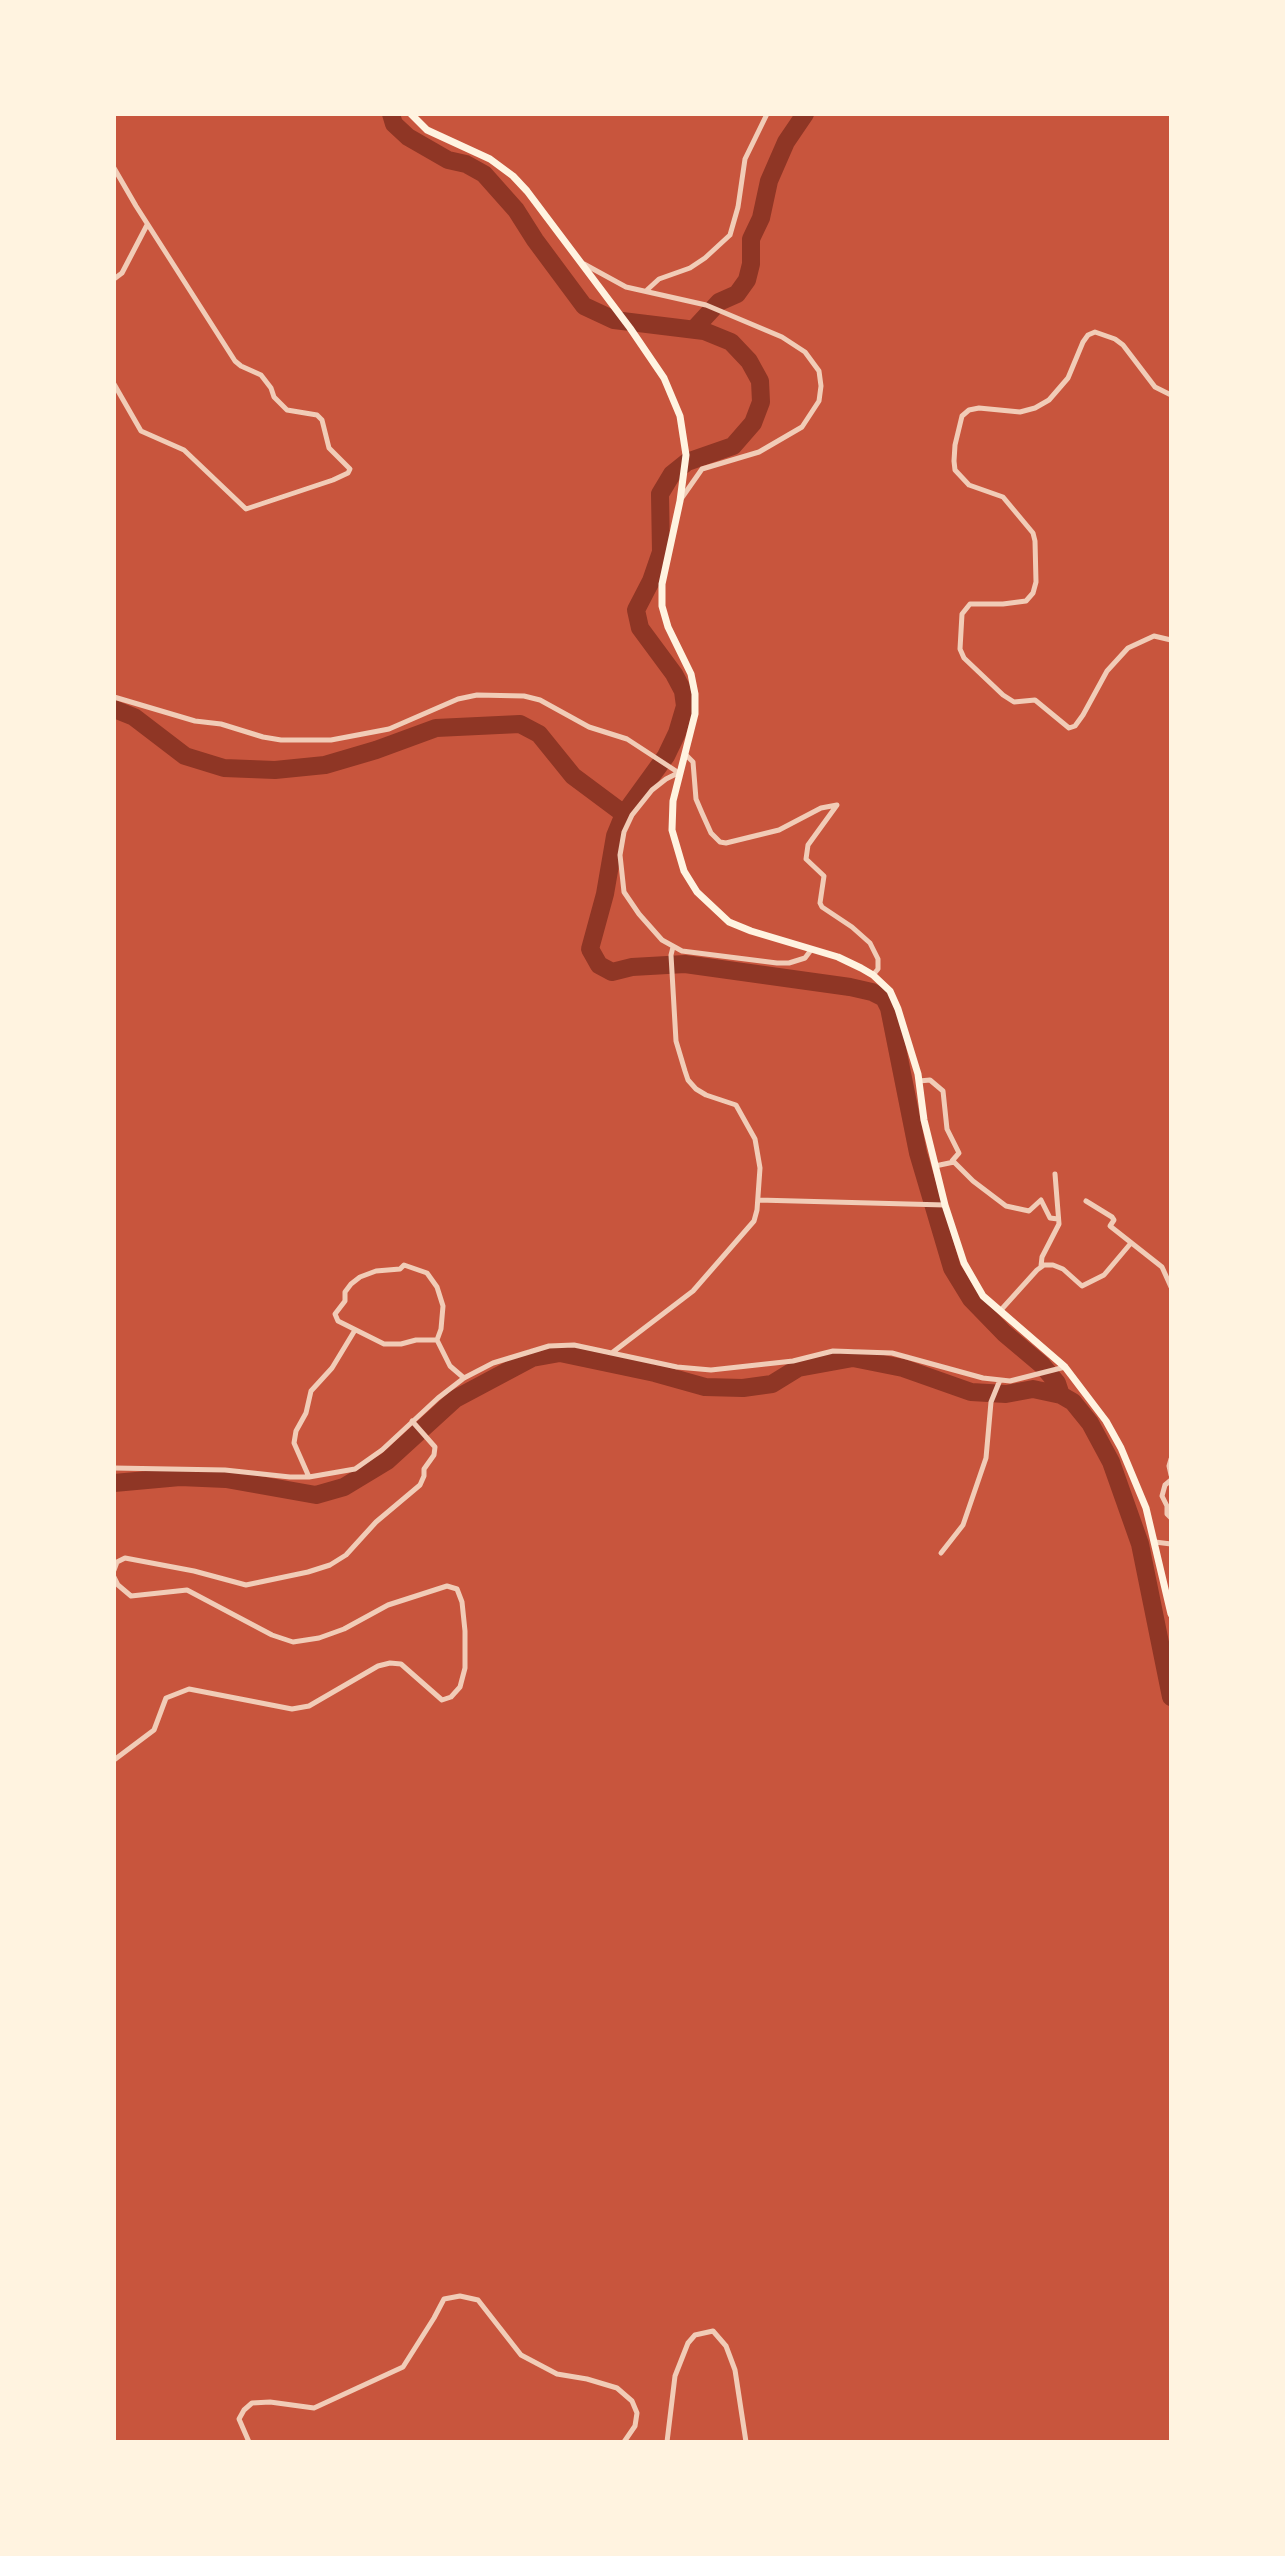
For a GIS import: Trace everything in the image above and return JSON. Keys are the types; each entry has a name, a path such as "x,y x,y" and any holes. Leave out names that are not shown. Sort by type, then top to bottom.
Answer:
{"main road":[{"path":"411,114 427,130 502,166 527,191 655,363 676,403 686,455 680,501 662,584 662,606 668,627 691,674 695,694 695,714 673,801 672,830 678,855 697,892 729,922 838,957 873,975 890,991 919,1081 942,1204 964,1263 973,1282 1000,1312 1084,1390 1121,1448 1146,1508 1171,1614"}],"street":[{"path":"647,290 659,279 690,268 730,235 738,207 745,159 767,114"},
{"path":"114,168 235,361 261,375 274,397 287,410 317,415 322,420 329,448 350,469 333,480 246,509 184,450 141,431 114,384"},
{"path":"114,279 122,273 148,224"},
{"path":"580,262 626,287 706,305 782,337 805,352 819,371 819,401 802,427 759,452 702,469 680,501"},
{"path":"1171,395 1155,387 1123,345 1095,332 1083,342 1068,378 1049,400 1020,412 979,408 969,410 962,416 954,461 955,470 969,485 1003,497 1033,533 1035,541 1036,582 1033,593 1026,601 970,604 962,614 960,649 964,658 1003,695 1014,702 1035,700 1069,728 1075,726 1107,671 1128,648 1154,636 1171,640"},
{"path":"114,697 263,737 331,740 389,729 458,699 477,695 514,695 540,700 578,722 627,739 679,773"},
{"path":"684,754 693,762 696,799 711,833 720,842 779,830 821,808 837,805 808,845 806,859 824,876 822,907 870,943 878,959 878,969 873,975"},
{"path":"679,773 652,790 632,815 624,832 620,855 624,892 639,914 662,940 673,947 777,963 805,958 812,949"},
{"path":"612,1352 693,1291 754,1221 758,1200 760,1168 755,1139 736,1105 706,1095 688,1080 676,1041 671,972 673,947"},
{"path":"919,1081 930,1080 943,1091 947,1129 959,1153 952,1161 935,1166"},
{"path":"952,1161 1006,1206 1029,1211 1041,1200 1050,1218 1058,1219"},
{"path":"1000,1312 1041,1267 1042,1257 1058,1226 1055,1174"},
{"path":"758,1200 942,1204"},
{"path":"1086,1201 1114,1220 1110,1226 1162,1267 1171,1287"},
{"path":"1041,1267 1053,1265 1063,1269 1082,1286 1104,1275 1131,1243"},
{"path":"437,1340 384,1344 338,1321 335,1314 345,1301 345,1292 360,1277 376,1271 400,1269 404,1265 427,1273 437,1287 443,1306 437,1340 450,1366 464,1378"},
{"path":"309,1477 294,1443 296,1431 306,1413 311,1391 332,1368 355,1330"},
{"path":"114,1468 225,1470 309,1477 355,1469 414,1423 464,1378 493,1363 549,1346 574,1345 677,1367 711,1370 793,1361 833,1351 892,1353 983,1378 1010,1381 1062,1368"},
{"path":"941,1553 963,1525 986,1458 991,1402 1000,1380"},
{"path":"114,1570 117,1562 125,1558 246,1585 330,1565 346,1555 376,1522 420,1485 435,1447 414,1423"},
{"path":"1171,1459 1171,1478 1162,1496 1171,1518"},
{"path":"1155,1542 1171,1544"},
{"path":"114,1577 131,1596 187,1590 272,1635 293,1642 319,1638 344,1629 388,1605 447,1586 457,1589 462,1602 465,1631 465,1668 460,1687 451,1697 442,1700 401,1664 390,1663 378,1666 309,1706 292,1709 189,1689 166,1698 154,1730 114,1760"},
{"path":"249,2442 239,2419 252,2403 270,2402 314,2408 403,2367 444,2299 460,2296 478,2300 521,2355 557,2374 617,2388 632,2401 637,2413 635,2426 624,2442"},
{"path":"667,2442 675,2376 684,2354 691,2338 713,2331 726,2346 735,2370 746,2442"}],"waterway":[{"path":"391,114 394,124 408,137 448,160 466,164 484,174 516,210 584,306 614,320 704,331 731,342 749,361 760,381 761,402 753,423 733,446 687,462 672,474 660,494 661,552 636,610 640,628 683,691 685,706 666,756 624,814 615,836 605,894 590,949 599,965 612,972 632,967 685,964 850,987 884,998 889,1008 918,1153 952,1268 971,1299 1004,1333 1042,1365 1057,1383 1061,1395"},
{"path":"694,329 719,302 737,294 747,280 751,264 751,239 761,218 769,181 786,142 805,114"},
{"path":"114,709 134,717 185,756 224,768 275,770 325,765 436,728 520,724 539,734 573,776 624,814"},
{"path":"114,1483 180,1477 226,1479 316,1495 344,1487 387,1461 455,1399 532,1358 560,1353 705,1387 743,1388 772,1384 798,1368 853,1358 903,1368 971,1392 1006,1394 1033,1389 1061,1395 1073,1402 1090,1423 1111,1462 1140,1544 1171,1697"}]}
